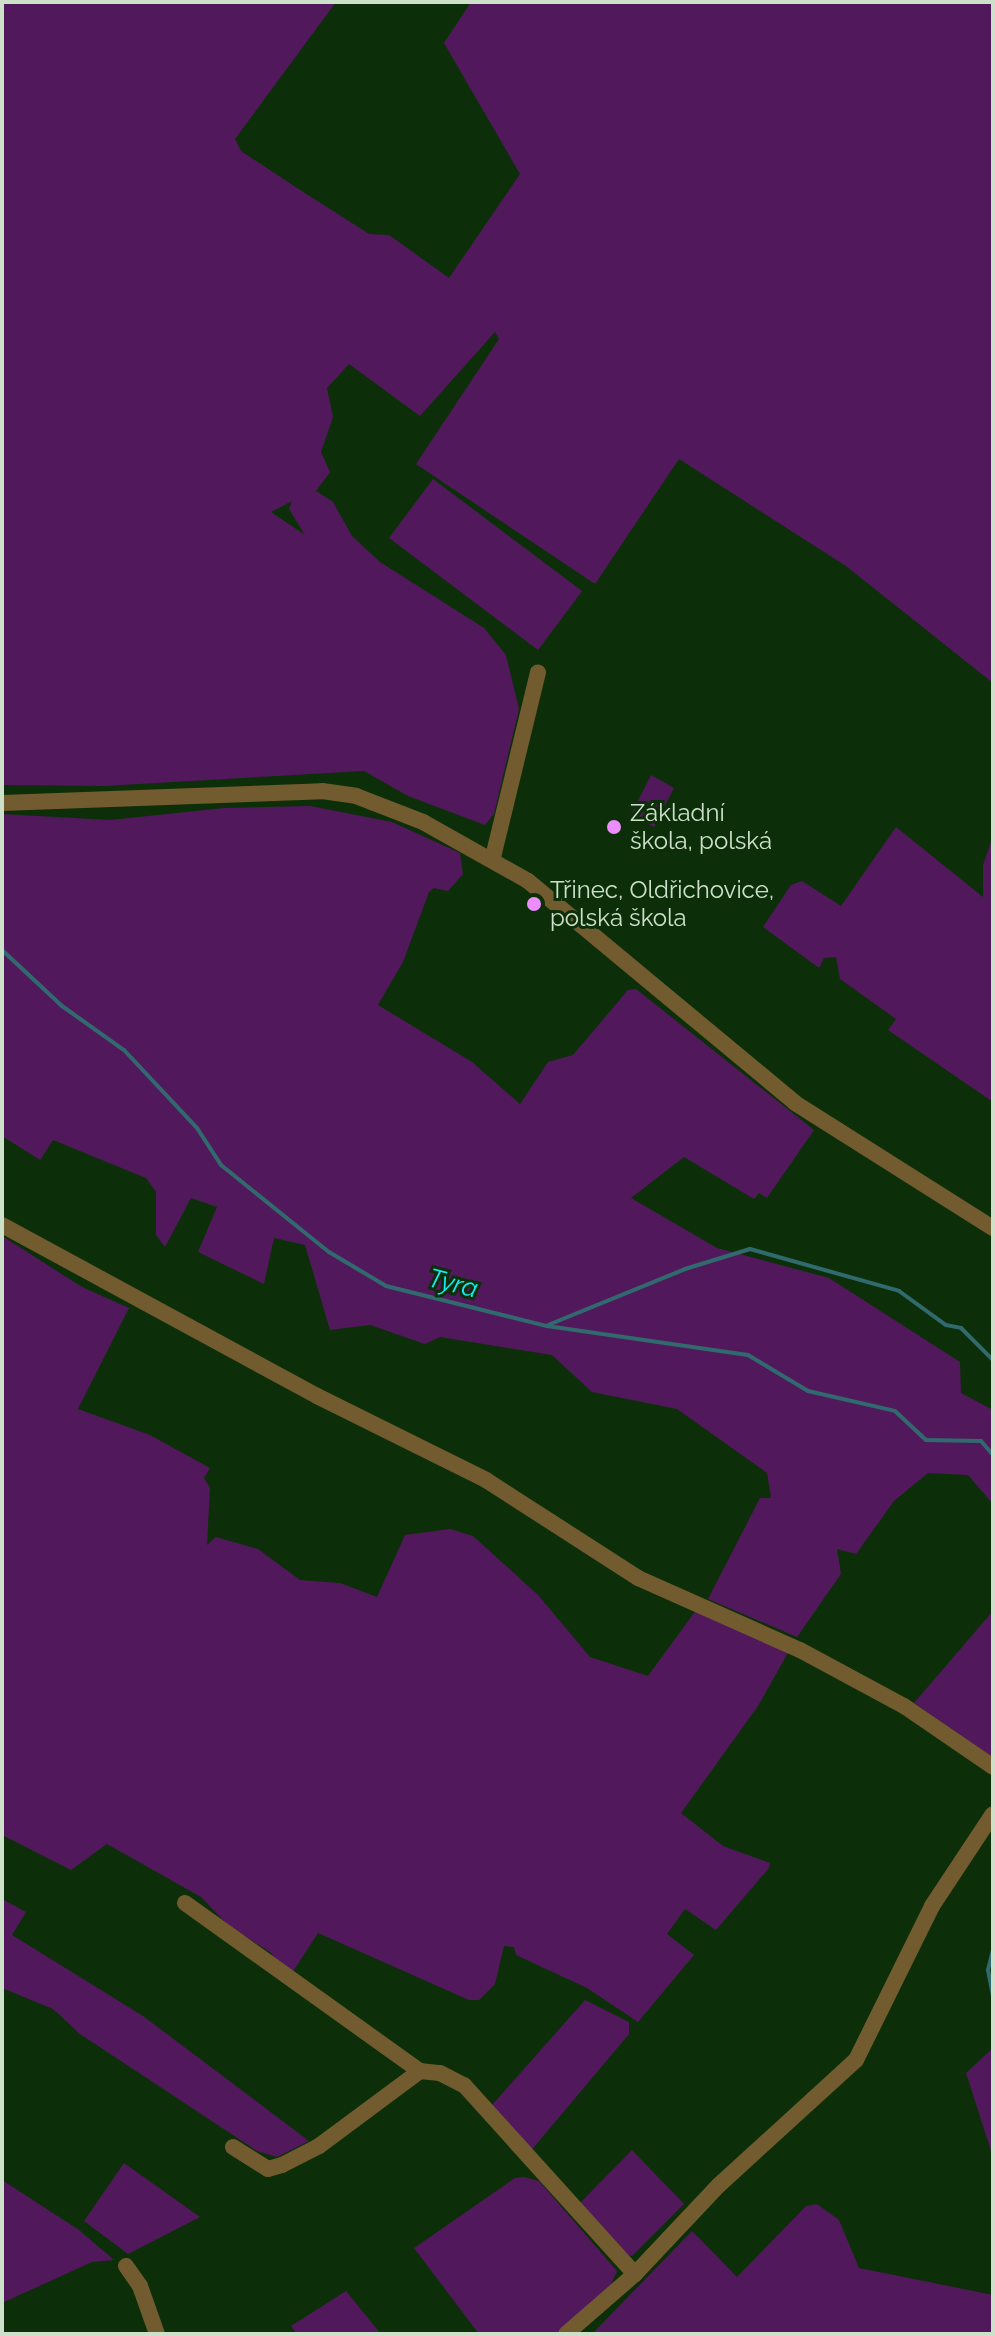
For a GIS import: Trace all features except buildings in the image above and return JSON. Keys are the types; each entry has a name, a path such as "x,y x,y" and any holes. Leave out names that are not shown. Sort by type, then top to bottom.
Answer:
{"street":[{"path":"493,857 538,672"},
{"path":"2,803 322,791 388,807 493,857 795,1103 993,1228"},
{"path":"2,1225 317,1396 486,1480 638,1578 800,1650 904,1706 993,1767"},
{"path":"566,2334 635,2274 719,2185 856,2060 932,1906 993,1814"},
{"path":"185,1903 420,2071 440,2073 464,2085 635,2274"},
{"path":"233,2147 268,2169 282,2165 319,2146 420,2071"},
{"path":"126,2266 140,2286 157,2334"}],"shaded area":[{"path":"2,2 336,2 235,139 241,151 294,186 369,234 389,235 449,278 520,174 444,43 471,2 993,2 993,683 846,566 679,459 595,584 416,464 499,339 495,332 420,416 349,364 327,388 333,417 321,452 330,472 316,491 333,502 352,536 380,562 484,628 506,655 519,709 494,814 485,825 408,796 364,771 104,786 2,785","holes":["292,501 289,509 305,535 271,512"]},
{"path":"433,479 582,591 538,650 389,538"},
{"path":"651,775 674,788 654,827 631,815"},
{"path":"310,806 392,822 460,853 463,874 448,891 434,888 429,892 403,962 378,1005 472,1062 520,1104 548,1062 573,1055 628,990 636,989 814,1130 767,1198 759,1193 754,1199 684,1157 631,1198 717,1248 829,1278 960,1362 961,1393 993,1410 993,1504 968,1475 928,1473 894,1501 856,1554 837,1549 841,1574 797,1637 708,1599 760,1498 771,1498 767,1473 677,1409 592,1392 552,1355 440,1337 425,1344 370,1325 330,1330 305,1245 274,1238 264,1284 198,1252 217,1207 191,1198 165,1247 156,1235 156,1192 146,1178 53,1140 40,1160 2,1136 2,814 110,820 224,808"},
{"path":"896,827 983,897 983,865 993,836 993,1102 888,1030 896,1019 840,979 836,957 824,958 819,968 763,927 791,885 802,881 841,906"},
{"path":"2,1236 82,1287 129,1308 78,1409 150,1435 210,1468 204,1478 210,1488 207,1545 216,1537 258,1549 300,1580 340,1583 377,1597 405,1535 450,1529 473,1536 538,1595 590,1657 648,1676 697,1609 789,1651 758,1706 681,1813 723,1846 770,1863 769,1868 716,1930 685,1909 667,1934 694,1955 638,2022 587,1988 516,1955 514,1947 504,1946 495,1984 479,2000 469,2000 318,1933 290,1976 270,1952 230,1927 201,1897 107,1844 71,1870 2,1835"},
{"path":"993,1611 993,1758 914,1703"},
{"path":"2,1899 26,1912 12,1935 143,2016 309,2141 277,2157 257,2151 80,2034 53,2009 2,1988"},
{"path":"585,2000 629,2022 629,2034 529,2153 492,2105"},
{"path":"993,2048 993,2157 966,2073"},
{"path":"632,2150 684,2204 632,2256 623,2254 577,2206"},
{"path":"124,2163 200,2217 128,2254 84,2221"},
{"path":"515,2178 539,2181 617,2271 611,2285 556,2334 479,2334 414,2248"},
{"path":"2,2180 79,2230 114,2260 92,2262 2,2303"},
{"path":"817,2204 839,2220 859,2268 993,2295 993,2334 592,2334 692,2231 737,2277 806,2206"},
{"path":"346,2291 381,2334 297,2334 291,2326"}],"waterway":[{"name":"Tyra","path":"2,950 62,1006 124,1050 197,1128 221,1165 329,1252 386,1286 547,1326 748,1355 808,1391 895,1411 926,1440 981,1441 993,1455"},
{"path":"548,1325 685,1269 750,1249 899,1291 946,1325 961,1328 993,1360"},
{"path":"993,1950 988,1970 993,1996"}],"place":[{"name":"Základní škola, polská","path":"614,827"},
{"name":"Třinec, Oldřichovice, polská škola","path":"534,904"}]}
